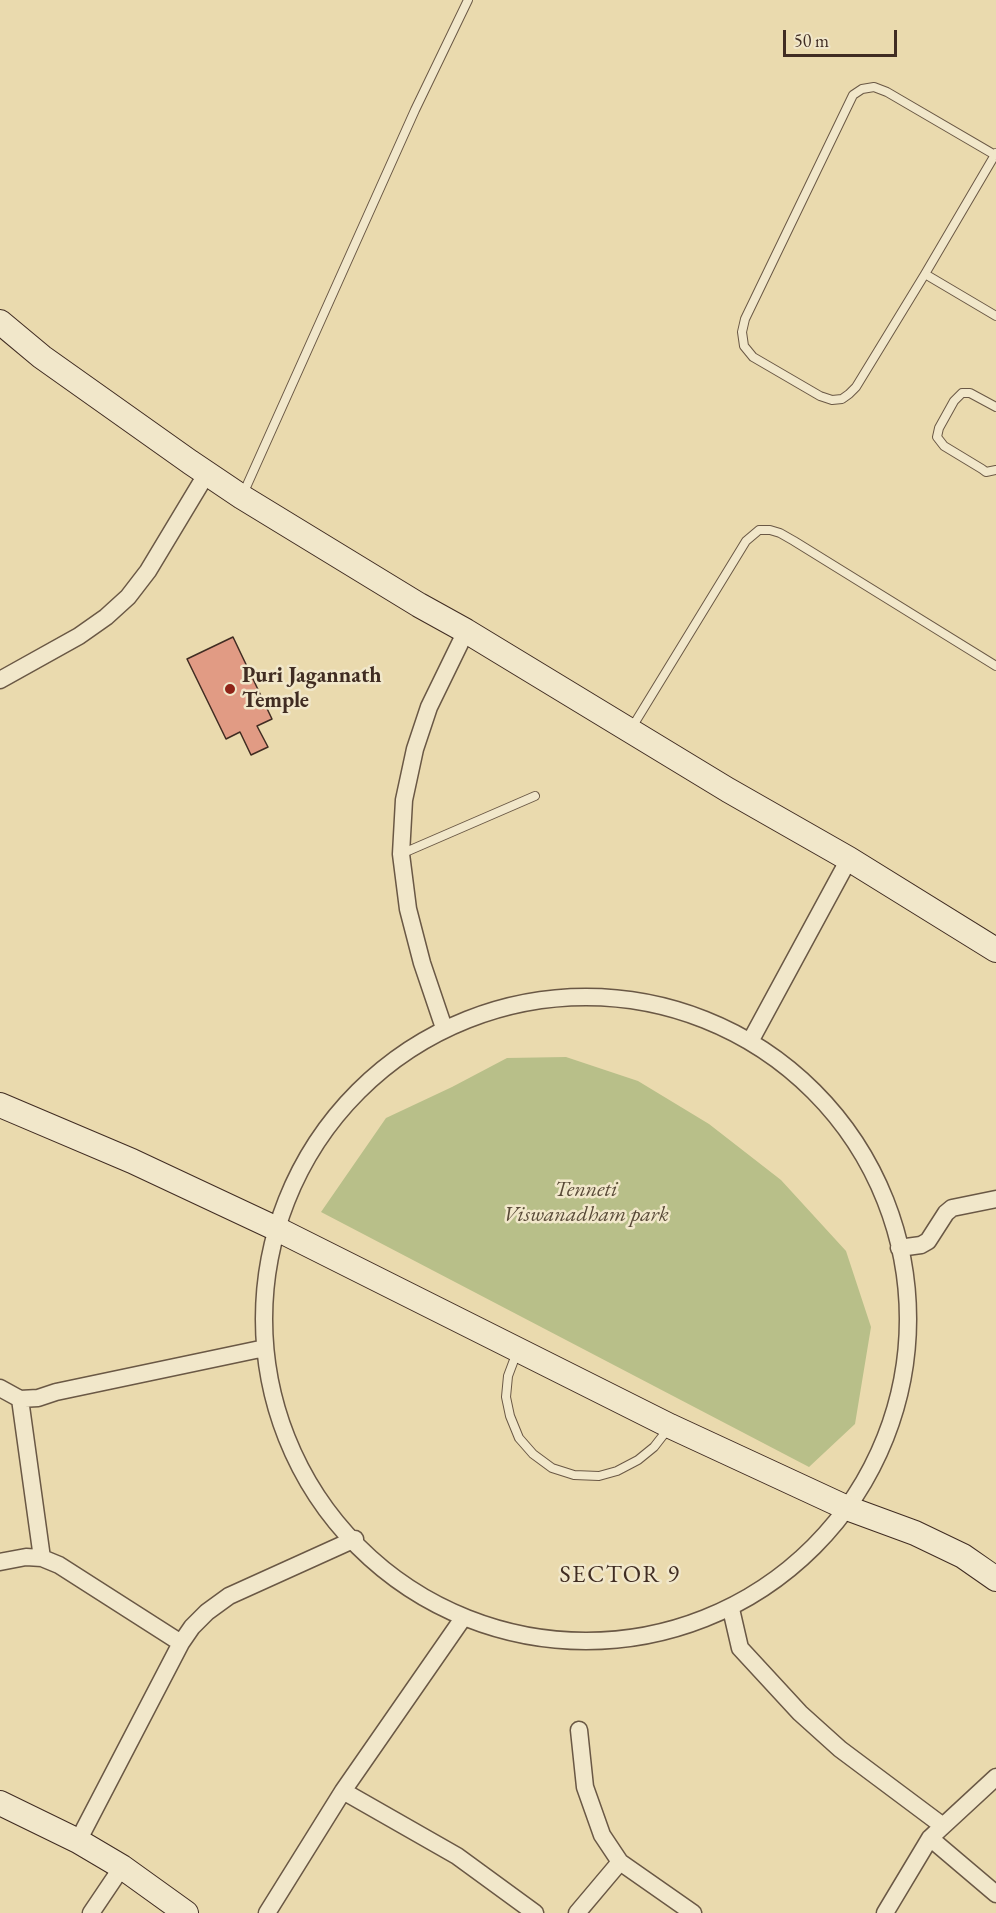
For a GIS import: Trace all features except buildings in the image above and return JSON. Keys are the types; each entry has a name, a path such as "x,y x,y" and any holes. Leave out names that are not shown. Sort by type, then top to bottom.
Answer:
{"street":[{"path":"0,322 42,357 242,496 419,605 849,859 996,950"},
{"path":"0,680 79,636 106,617 128,597 148,571 207,473"},
{"path":"444,1028 422,963 408,909 400,854 404,800 415,749 429,707 466,631"},
{"path":"752,1038 849,859"},
{"path":"599,996 679,1007 752,1038 800,1073 839,1122 886,1207 898,1248 905,1315 903,1373 879,1453 848,1508 797,1563 731,1609 676,1633 606,1649 558,1647 461,1621 386,1572 329,1512 292,1441 265,1348 265,1289 277,1229 306,1151 340,1100 396,1052 444,1028 530,1003 599,996"},
{"path":"0,1105 132,1161 277,1229 670,1426 848,1508 963,1556 996,1579"},
{"path":"898,1248 921,1245 928,1241 946,1213 952,1208 996,1199"},
{"path":"0,1388 20,1399 38,1398 56,1392 265,1348"},
{"path":"20,1399 42,1558"},
{"path":"78,1841 181,1643 192,1627 207,1612 229,1596 355,1539"},
{"path":"0,1562 26,1557 42,1558 59,1565 181,1643"},
{"path":"731,1609 740,1648 800,1713 840,1749 943,1826"},
{"path":"267,1913 343,1791 461,1621"},
{"path":"579,1730 585,1787 591,1809 602,1834 620,1862 693,1913"},
{"path":"885,1913 930,1838 996,1777"},
{"path":"343,1791 457,1856 535,1913"},
{"path":"0,1803 78,1841 122,1867 186,1913"},
{"path":"930,1838 996,1894"},
{"path":"577,1913 620,1862"},
{"path":"90,1913 122,1867"}],"lane":[{"path":"242,496 396,152 468,0"},
{"path":"874,87 887,92 995,154 925,274 856,387 842,399 832,400 820,396 753,357 744,346 742,332 745,319 853,95 862,88 874,87"},
{"path":"925,274 996,316"},
{"path":"995,405 970,393 962,393 954,401 939,428 937,437 944,446 982,469 996,470"},
{"path":"630,731 747,540 759,530 780,533 794,541 996,666"},
{"path":"400,854 535,796"},
{"path":"517,1351 508,1376 506,1397 510,1416 519,1438 533,1454 552,1468 574,1475 599,1476 617,1471 638,1460 654,1447 670,1426"}],"green space":[{"name":"Tenneti Viswanadham park","path":"566,1057 638,1081 709,1124 781,1180 846,1251 871,1327 855,1424 809,1467 321,1212 386,1118 507,1058"}],"place":[{"name":"Puri Jagannath Temple","path":"230,689"}],"district":[{"name":"SECTOR 9","path":"620,1575"}]}
